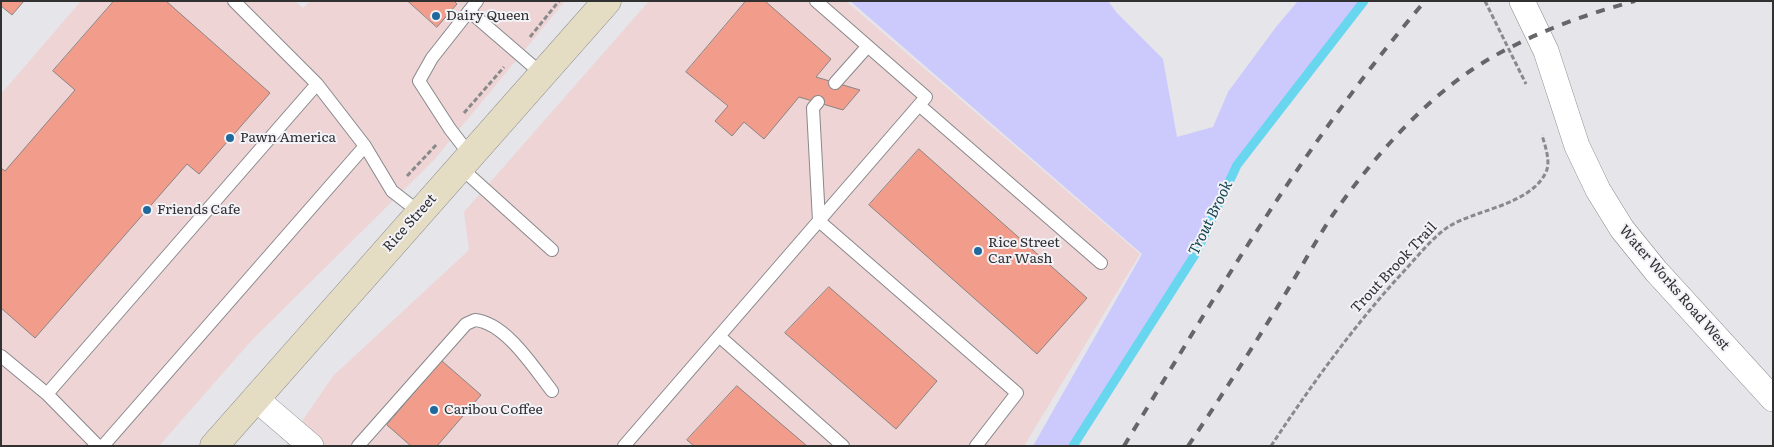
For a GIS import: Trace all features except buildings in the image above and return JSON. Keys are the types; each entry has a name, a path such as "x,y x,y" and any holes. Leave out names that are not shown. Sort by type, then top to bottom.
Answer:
{"main road":[{"name":"Rice Street","path":"214,446 607,1"}],"street":[{"name":"Water Works Road West","path":"1522,1 1546,51 1577,146 1598,190 1622,229 1656,271 1773,399"},
{"path":"255,398 311,446"}],"lane":[{"path":"234,1 317,84 365,146 392,191 419,212"},
{"path":"624,446 926,97 816,1"},
{"path":"542,74 517,52 473,6 432,58 419,81 450,129 465,161 552,250"},
{"path":"835,83 867,47"},
{"path":"47,394 317,84"},
{"path":"818,102 813,108 819,221 1017,393 976,446"},
{"path":"919,105 1102,264"},
{"path":"103,446 365,146"},
{"path":"358,446 466,324 475,320 490,324 514,343 552,391"},
{"path":"719,336 843,446"},
{"path":"1,356 47,394 98,446"}],"path":[{"path":"392,191 450,129 559,1"},
{"path":"1485,1 1527,86"},
{"name":"Trout Brook Trail","path":"1271,446 1348,336 1426,247 1447,228 1465,218 1496,208 1520,197 1540,180 1546,171 1548,158 1542,133"}],"shaded area":[{"path":"81,1 295,1 303,8 310,1 565,1 434,160 252,340 159,446 1,446 1,94"},
{"path":"649,1 846,1 1140,254 1024,446 285,446 333,376 469,250 464,212"},
{"path":"850,1 1108,1 1117,13 1163,59 1177,137 1213,127 1228,92 1276,27 1298,1 1366,1 1237,165 1196,253 1073,446 1033,446 1142,254"}],"waterway":[{"name":"Trout Brook","path":"1073,446 1196,253 1237,165 1364,1"}],"railway":[{"path":"1124,446 1229,274 1303,162 1382,53 1425,1"},
{"path":"1188,446 1285,295 1332,216 1362,176 1414,117 1453,83 1511,47 1531,37 1593,13 1635,1"}],"place":[{"name":"Dairy Queen","path":"436,16"},
{"name":"Pawn America","path":"230,138"},
{"name":"Friends Cafe","path":"147,210"},
{"name":"Rice Street Car Wash","path":"978,251"},
{"name":"Caribou Coffee","path":"434,410"}]}
